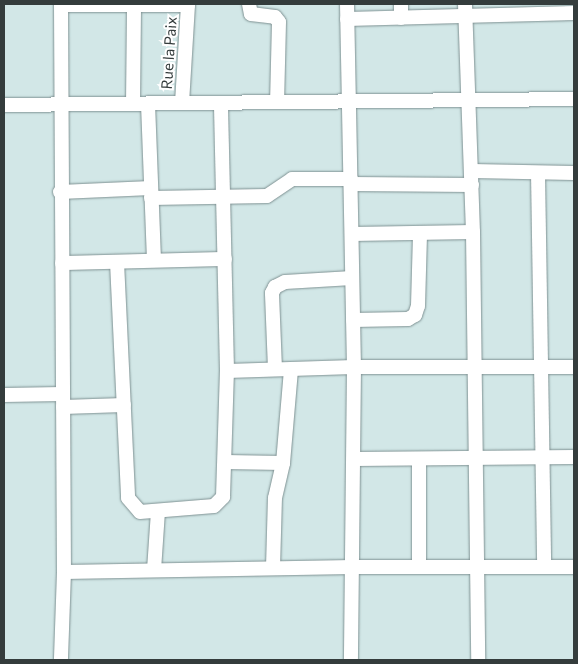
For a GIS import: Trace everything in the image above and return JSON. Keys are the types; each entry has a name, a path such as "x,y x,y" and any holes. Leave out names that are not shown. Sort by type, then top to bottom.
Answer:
{"street":[{"path":"61,660 64,572 60,192 61,4 188,4"},
{"path":"133,104 134,4"},
{"name":"Rue la Paix","path":"182,103 188,4"},
{"path":"249,4 250,14 275,17 279,22 277,102"},
{"path":"347,4 354,367 351,660"},
{"path":"465,4 472,171 474,568 478,660"},
{"path":"347,19 401,11 465,18 574,13"},
{"path":"4,105 574,99"},
{"path":"117,262 128,498 140,512 217,504 223,497 227,371 221,103"},
{"path":"148,104 154,260"},
{"path":"472,171 574,173"},
{"path":"538,173 544,567"},
{"path":"60,192 151,193 223,198 267,196 292,179 472,186"},
{"path":"352,234 473,232"},
{"path":"353,320 408,319 415,315 418,306 420,233"},
{"path":"62,263 225,259"},
{"path":"275,369 272,293 275,287 285,282 352,278"},
{"path":"227,371 354,367 473,366 541,369 574,367"},
{"path":"273,568 276,498 283,463 291,369"},
{"path":"4,395 124,405"},
{"path":"354,459 541,458 574,456"},
{"path":"419,459 419,568"},
{"path":"225,462 283,463"},
{"path":"154,570 158,511"},
{"path":"64,572 353,567 574,567"}]}
